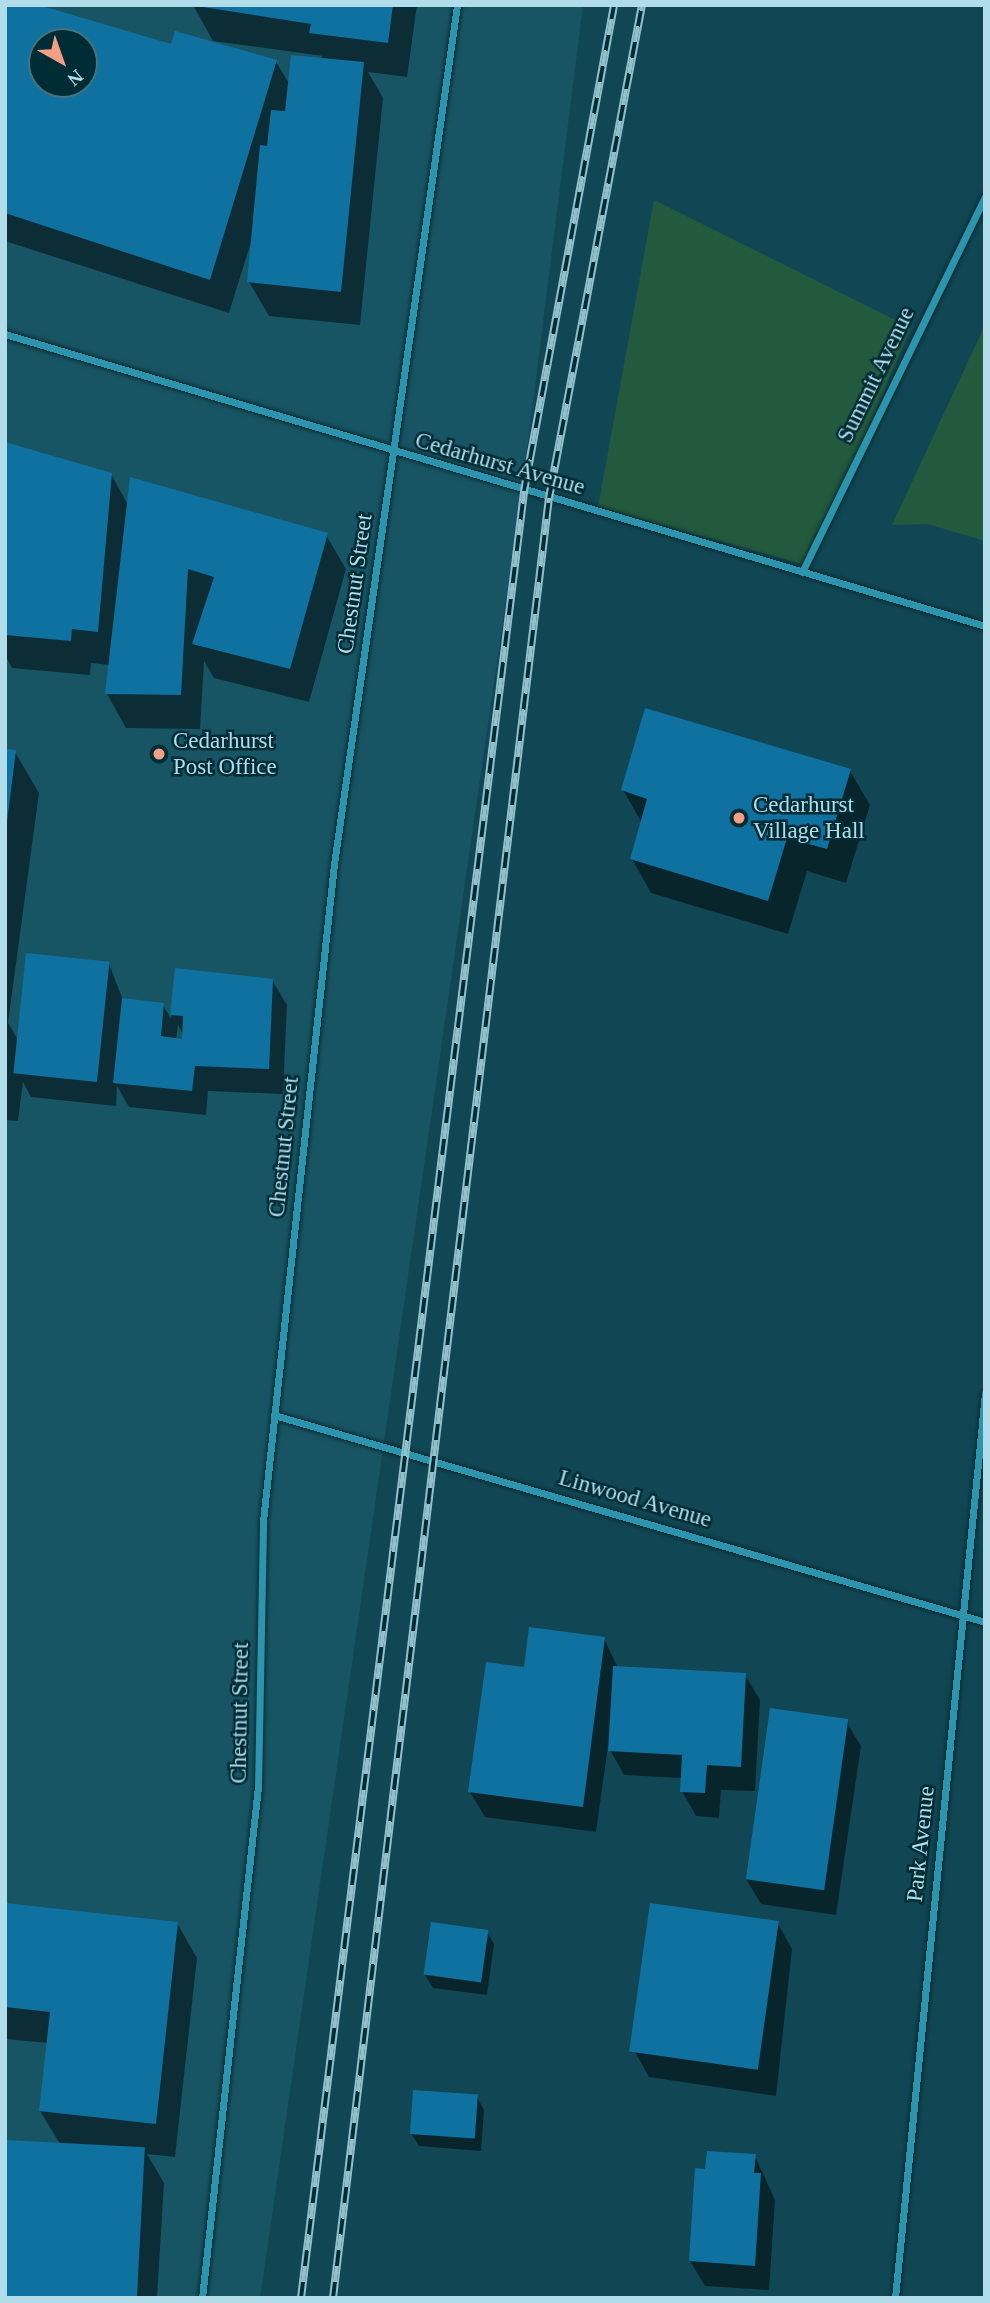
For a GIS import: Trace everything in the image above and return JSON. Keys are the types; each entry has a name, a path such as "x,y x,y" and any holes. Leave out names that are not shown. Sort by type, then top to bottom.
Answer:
{"street":[{"name":"Chestnut Street","path":"202,2298 258,1787 263,1521 334,864 457,5"},
{"name":"Summit Avenue","path":"802,572 985,195"},
{"name":"Cedarhurst Avenue","path":"5,334 394,453 985,626"},
{"name":"Park Avenue","path":"895,2298 985,1393"},
{"name":"Linwood Avenue","path":"274,1415 985,1622"}],"shaded area":[{"path":"5,5 583,5 522,489 260,2298 5,2298"}],"green space":[{"path":"654,200 911,328 809,566 598,507"},
{"path":"985,325 985,541 928,524 892,525"}],"building":[{"path":"5,5 39,5 171,44 175,31 277,60 210,280 5,213"},
{"path":"190,5 393,5 388,43 309,33 311,24"},
{"path":"291,55 364,62 341,292 247,282 260,145 267,146 271,110 285,111"},
{"path":"5,442 112,473 98,632 72,629 71,641 5,635"},
{"path":"130,477 328,533 290,669 192,644 214,577 188,569 181,695 105,694"},
{"name":"Cedarhurst Village Hall","path":"645,708 851,769 827,849 787,838 768,901 630,859 647,799 621,790"},
{"path":"5,749 16,750 7,822 5,821"},
{"path":"26,953 110,962 97,1082 13,1073"},
{"path":"175,968 273,979 269,1069 195,1066 192,1091 113,1083 122,998 164,1003 161,1036 182,1039 183,1016 170,1015"},
{"path":"529,1627 605,1637 583,1807 468,1792 486,1662 524,1667"},
{"path":"613,1666 746,1673 741,1767 707,1765 705,1793 680,1792 682,1755 608,1751"},
{"path":"770,1708 848,1719 824,1890 746,1879"},
{"path":"5,1903 178,1922 156,2124 39,2111 50,2012 5,2007"},
{"path":"650,1903 779,1921 758,2070 629,2052"},
{"path":"431,1922 488,1930 481,1983 424,1974"},
{"path":"413,2090 478,2095 475,2138 410,2134"},
{"path":"5,2140 145,2147 137,2298 5,2298"},
{"path":"707,2151 756,2154 754,2173 761,2173 755,2266 689,2261 695,2168 705,2169"}],"railway":[{"path":"301,2298 524,491 614,5"},
{"path":"333,2298 549,498 642,5"}],"place":[{"name":"Cedarhurst Post Office","path":"159,754"},
{"name":"Cedarhurst Village Hall","path":"739,818"}]}
